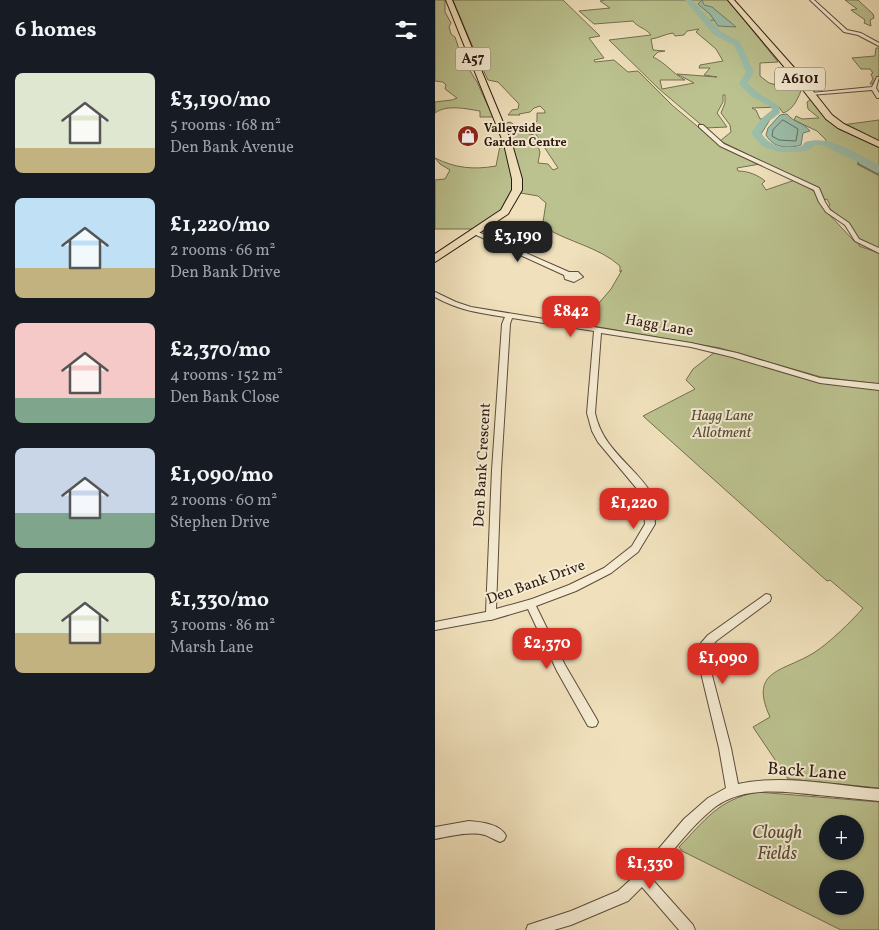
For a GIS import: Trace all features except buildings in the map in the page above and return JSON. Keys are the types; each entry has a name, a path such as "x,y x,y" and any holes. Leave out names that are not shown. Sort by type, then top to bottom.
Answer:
{"main road":[{"name":"A57","path":"435,259 505,212 517,190 517,179 502,129 449,0"},
{"name":"A6101","path":"731,0 829,117 841,126 879,144"}],"street":[{"path":"811,0 846,30 859,34 879,45"},
{"path":"879,78 874,84 879,98"},
{"path":"811,94 874,88"},
{"path":"701,126 722,145 817,189 828,211 847,225 857,240 879,251"},
{"path":"476,233 568,274"},
{"name":"Hagg Lane","path":"435,294 462,307 717,350 820,380 879,387"},
{"name":"Den Bank Crescent","path":"491,616 497,452 506,324 509,316"},
{"name":"Den Bank Drive","path":"435,626 491,616 592,580 610,569 639,544 647,531 651,519 651,507 643,487 604,446 592,425 591,413 598,330"},
{"path":"733,791 725,748 702,656 705,646 712,638 766,598"},
{"path":"530,603 561,668 592,722"},
{"name":"Back Lane","path":"533,930 571,918 623,896 643,878 688,823 712,802 733,791 756,786 775,785 879,795"},
{"path":"435,833 475,826 491,830 500,836"},
{"path":"643,878 688,930"}],"green space":[{"path":"435,0 445,0 445,12 451,23 449,27 451,34 455,37 462,58 477,82 493,117 480,117 480,111 457,108 440,110 435,113 435,102 457,98 445,89 446,85 443,82 435,81"},
{"path":"453,0 563,0 600,36 589,38 604,58 594,60 595,62 614,60 628,72 638,71 673,106 721,146 760,164 737,168 738,171 756,175 765,181 762,184 766,190 795,180 814,191 826,211 854,241 860,244 859,246 879,253 879,384 821,377 720,348 581,324 611,289 622,270 620,272 620,266 603,254 544,227 546,203 538,196 515,192 502,210 478,229 435,229 435,180 445,179 450,170 440,164 435,158 464,167 496,166 500,146 513,143 506,123 510,122 526,133 534,135 540,152 538,163 548,164 553,170 558,168 535,133 531,132 532,126 537,121 537,113 545,113 545,111 540,106 520,115 508,115 512,110 518,109 519,104 498,82 488,80 478,59 481,58 478,58 476,54 487,52 485,49 474,50"},
{"path":"728,0 778,62 760,63 760,76 769,83 801,91 792,107 786,112 783,113 779,107 752,108 756,110 760,119 771,118 761,134 768,144 779,148 798,149 806,144 826,143 826,140 817,131 794,120 796,116 802,119 819,118 808,109 807,102 811,99 817,108 832,122 879,147 879,250 859,239 854,231 828,207 830,205 827,199 824,200 820,189 720,141 731,132 730,125 721,113 725,103 725,95 723,95 723,102 717,113 727,127 705,128 659,89 609,40 651,35 633,21 594,24 579,11 610,8 600,1","holes":["699,29 696,32 716,49 723,61 700,65 699,68 710,68 704,75 717,77 677,74 694,83 662,89 660,80 685,80 653,57 658,52 665,51 653,50 651,39 673,33 675,36 684,35 687,31"]},
{"path":"845,0 858,0 873,14 874,18 870,20 871,26 864,23 865,20 851,10 857,9"},
{"path":"876,48 879,48 879,76 870,84 873,79 871,74 873,73 870,69 861,69 852,58 875,56"},
{"path":"879,120 879,143 842,125"},
{"name":"Hagg Lane Allotment","path":"715,352 828,384 879,389 879,788 788,779 753,727 770,717 764,701 763,689 766,681 781,669 821,648 840,632 863,608 830,580 827,581 643,416 695,389 686,380 693,369"},
{"name":"Clough Fields","path":"757,792 879,802 879,930 841,930 682,851 679,847 705,820 713,812 732,800"}],"water":[{"path":"702,0 704,5 712,7 736,27 718,26 710,14 698,4"},
{"path":"787,114 810,131 803,133 801,145 791,147 777,145 766,135 768,128 780,115"}],"waterway":[{"path":"688,0 717,33 737,44 750,72 743,83 754,94 775,106 777,111 765,120 756,133 765,144 778,150 792,150 806,148 808,144 814,142 824,142 879,169"},
{"path":"706,21 714,20"},
{"path":"859,160 858,164 879,175"}],"place":[{"name":"Valleyside Garden Centre","path":"468,136"}]}
